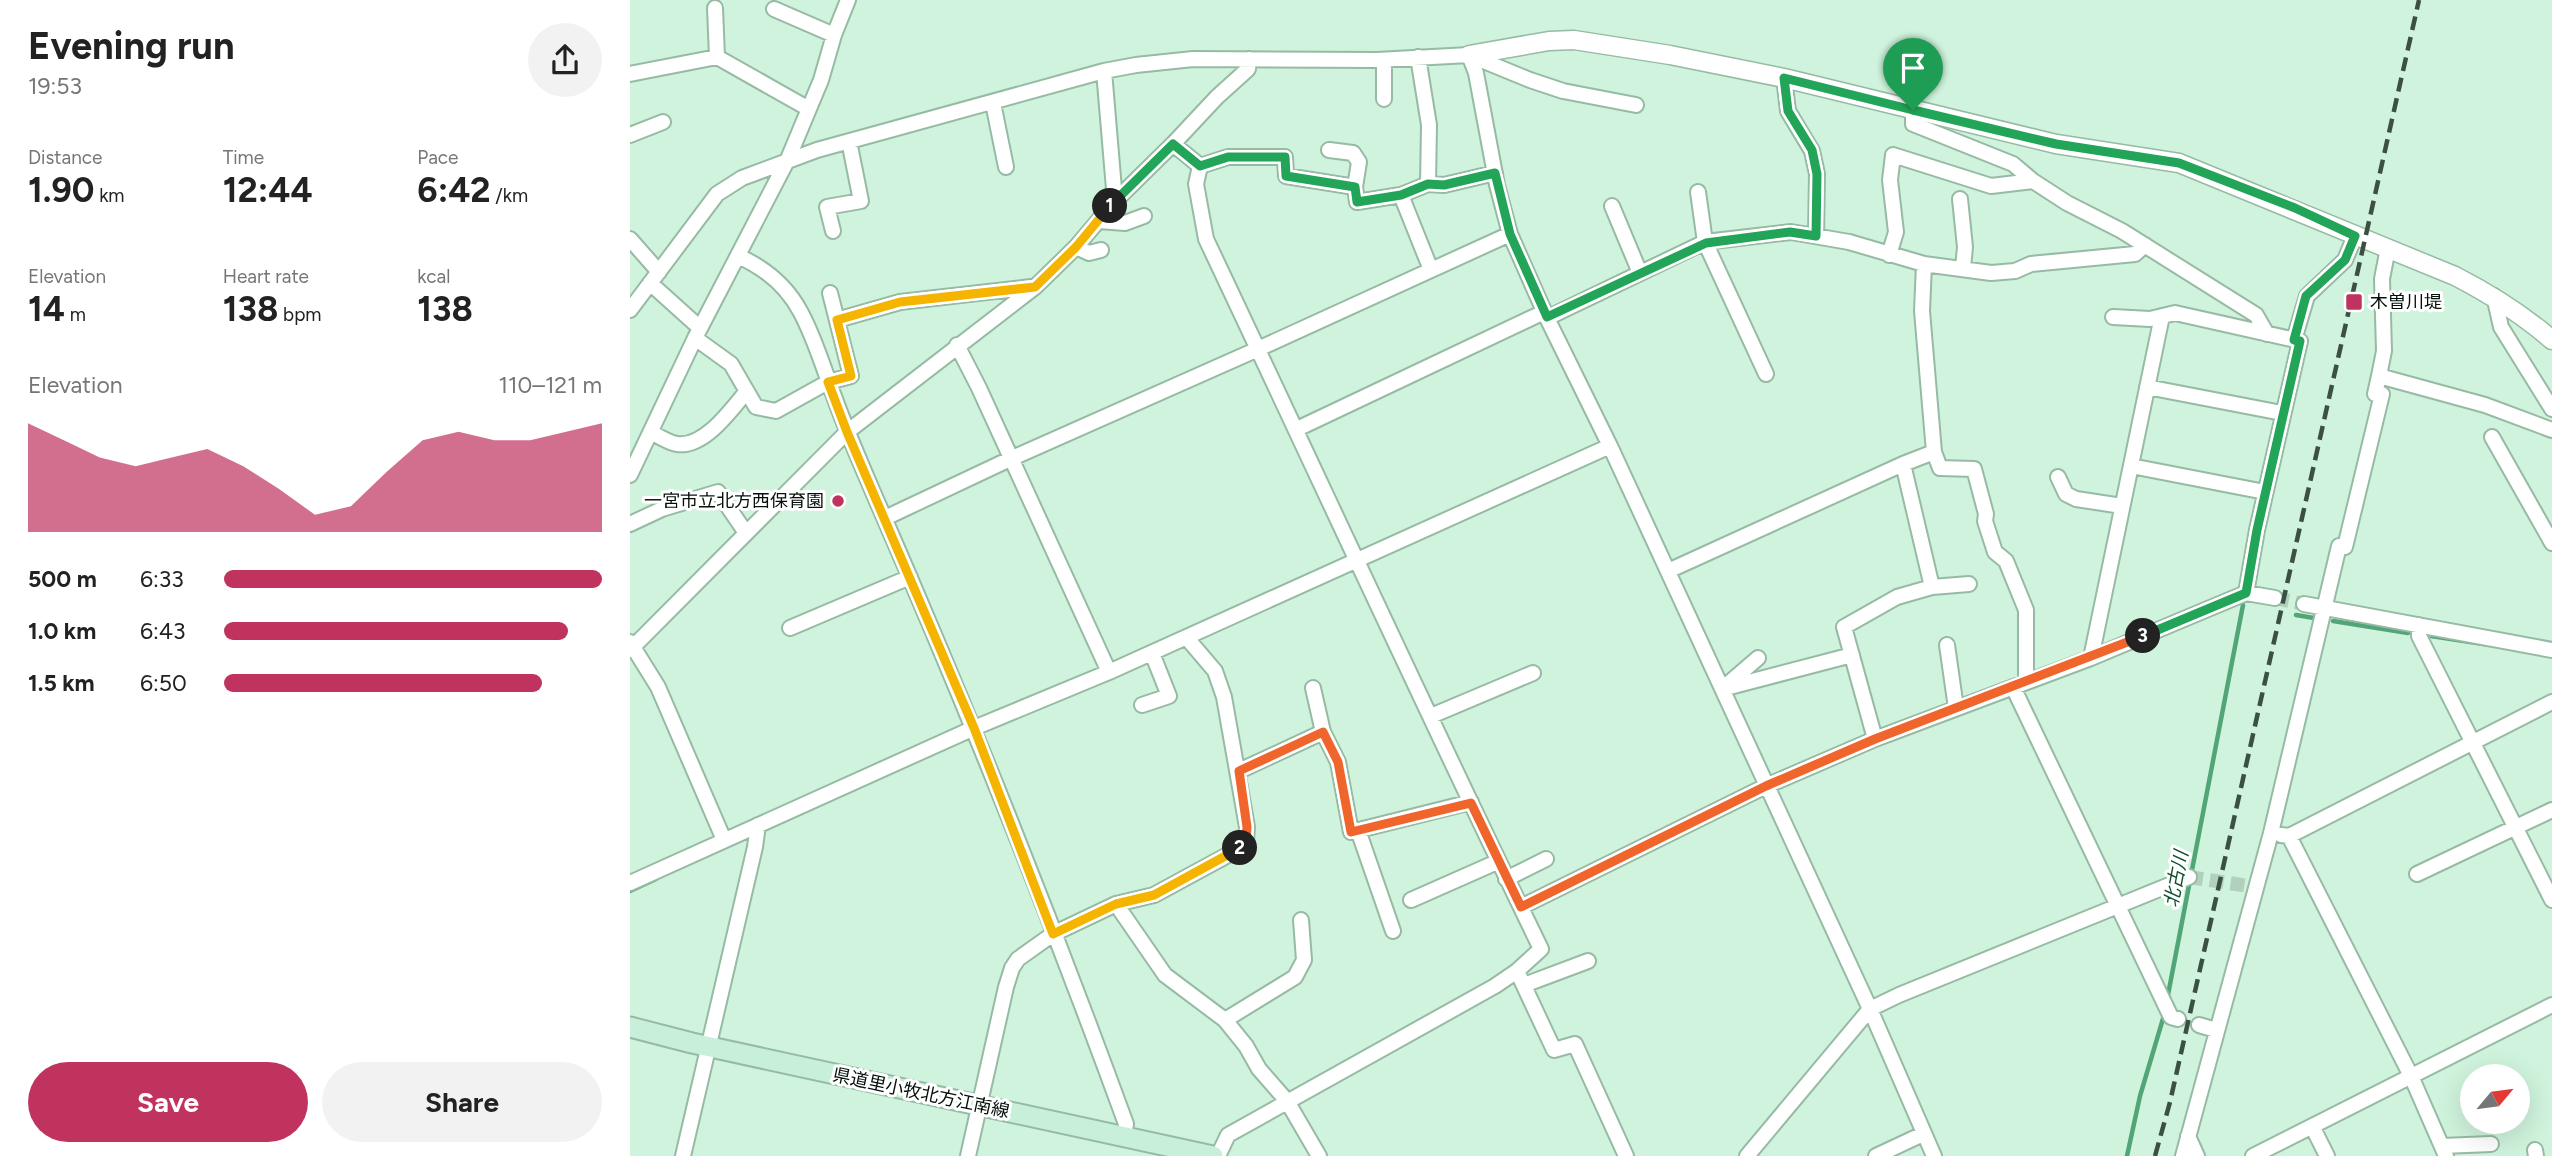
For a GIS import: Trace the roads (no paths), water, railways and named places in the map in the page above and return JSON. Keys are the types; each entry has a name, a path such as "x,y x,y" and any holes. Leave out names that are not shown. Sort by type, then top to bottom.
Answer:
{"main road":[{"name":"県道里小牧北方江南線","path":"630,1027 708,1047 1215,1156"}],"street":[{"path":"630,474 698,333 788,159 821,80 848,0"},
{"path":"715,8 717,57"},
{"path":"774,9 834,35"},
{"path":"630,310 718,194 742,178 788,159 849,141 1104,71 1136,65 1193,59 1384,60 1469,55 1549,41 1574,40 1670,55 1784,78 2056,144 2179,163 2295,208 2355,236 2455,276 2494,296 2530,320 2552,340"},
{"path":"1469,55 1563,91 1636,105"},
{"path":"1469,55 1476,73 1510,234 1870,1009 1934,1156"},
{"path":"630,74 717,57 809,109"},
{"path":"1418,57 1429,125 1428,184"},
{"path":"724,840 657,687 631,646 847,432 1035,287 1076,247 1115,201 1248,69 1249,59"},
{"path":"1384,60 1384,99"},
{"path":"1104,71 1115,201"},
{"path":"1784,78 1788,111 1812,150 1817,174 1816,236"},
{"path":"992,103 1006,167"},
{"path":"1913,110 1913,124 2013,164 2067,203 2145,245 2256,315 2267,334"},
{"path":"630,135 663,122"},
{"path":"833,231 827,207 861,201 849,141"},
{"path":"1173,144 1200,166"},
{"path":"1329,150 1353,153 1359,162 1355,187 1357,202 1401,195 1428,184 1444,185 1495,173"},
{"path":"1889,256 1896,232 1890,180 1894,155 1991,186 2033,181"},
{"path":"1200,166 1228,157 1285,157 1286,176 1355,187"},
{"path":"1200,166 1196,184 1206,239 1358,559 1497,862 1541,949 1517,971 1495,986 1228,1135 1215,1156"},
{"path":"1698,192 1706,243 1766,373"},
{"path":"1401,195 1431,270"},
{"path":"1960,199 1965,247 1963,268"},
{"path":"1612,206 1640,273"},
{"path":"1099,221 1125,223 1144,216"},
{"path":"1297,429 1706,243 1790,232 1849,242 1889,256 1924,264 1991,273 2015,271 2031,264 2134,254 2145,245"},
{"path":"885,518 1510,234"},
{"path":"2294,340 2306,296 2345,260 2355,236"},
{"path":"630,239 698,333 731,364 756,407 776,411 828,382 851,376 830,293"},
{"path":"1076,247 1089,253 1101,250"},
{"path":"2183,1156 2253,886 2271,833 2339,546 2345,547 2382,394 2375,394 2384,339 2382,279 2388,248"},
{"path":"738,256 755,263 776,278 799,310 819,355 847,432 974,728 1126,1124 1124,1137"},
{"path":"1924,264 1922,311 1934,452 1940,468 1974,469 1995,552 2006,561 2026,610 2019,684 2161,999 2174,1018"},
{"path":"837,320 900,302 1035,287"},
{"path":"2494,296 2501,327 2552,409"},
{"path":"2113,317 2150,319 2175,313 2300,341 2265,492 2246,593"},
{"path":"2091,658 2162,316"},
{"path":"957,345 1109,672"},
{"path":"2379,376 2485,405 2552,430"},
{"path":"2147,387 2282,413"},
{"path":"651,432 677,444 696,440 720,424 746,392"},
{"path":"2491,437 2552,543"},
{"path":"630,883 974,728 1186,638 1610,446"},
{"path":"1668,572 1934,452"},
{"path":"1903,464 1932,587"},
{"path":"2131,466 2265,492"},
{"path":"2058,477 2066,494 2076,499 2122,506"},
{"path":"630,524 662,509 718,492 746,533"},
{"path":"790,628 910,577"},
{"path":"1875,739 1844,627 1897,597 1932,587 1969,584"},
{"path":"1521,907 1766,786 1875,739 2091,658 2246,593 2274,598"},
{"path":"2304,604 2552,648"},
{"path":"2419,625 2419,636 2552,900"},
{"path":"968,1156 1012,968 1018,959 1053,934 1116,904 1154,895 1237,850 1246,842 1247,827 1239,771 1224,697 1215,671 1186,638"},
{"path":"1947,645 1956,708"},
{"path":"1142,705 1169,696 1152,653"},
{"path":"1722,690 1852,655"},
{"path":"1722,690 1759,658"},
{"path":"1431,716 1533,673"},
{"path":"1313,688 1323,732 1338,762 1351,832 1471,803"},
{"path":"2271,833 2289,836 2552,702"},
{"path":"1239,771 1323,732"},
{"path":"2417,874 2552,810"},
{"path":"683,1156 758,825"},
{"path":"1358,830 1393,931"},
{"path":"2289,836 2411,1076 2444,1151 2491,1144"},
{"path":"1506,879 1546,859"},
{"path":"1411,900 1497,862"},
{"path":"1747,1156 1870,1009 2189,877"},
{"path":"1116,904 1165,975 1225,1020 1266,1079 1287,1101 1319,1156"},
{"path":"1225,1020 1295,977 1304,960 1301,920"},
{"path":"1524,985 1588,961"},
{"path":"1517,971 1553,1050 1575,1044 1626,1156"},
{"path":"2253,1156 2552,1005"},
{"path":"2199,1025 2216,1030"},
{"path":"2312,1126 2328,1156"},
{"path":"1876,1156 1923,1134"},
{"path":"2188,1136 2197,1156"}],"waterway":[{"name":"北古川","path":"2167,1000 2243,605"},
{"path":"2296,615 2314,618"},
{"path":"2333,621 2408,633"},
{"path":"2431,636 2490,645"},
{"path":"630,891 656,879"},
{"name":"北古川","path":"2127,1156 2140,1096 2165,1012"}],"tunnel":[{"path":"2275,598 2304,604"},
{"path":"2189,877 2249,886"}],"railway":[{"path":"2155,1156 2170,1102 2419,0"}],"place":[{"name":"木曽川堤","path":"2354,302"},
{"name":"一宮市立北方西保育園","path":"838,501"}]}
